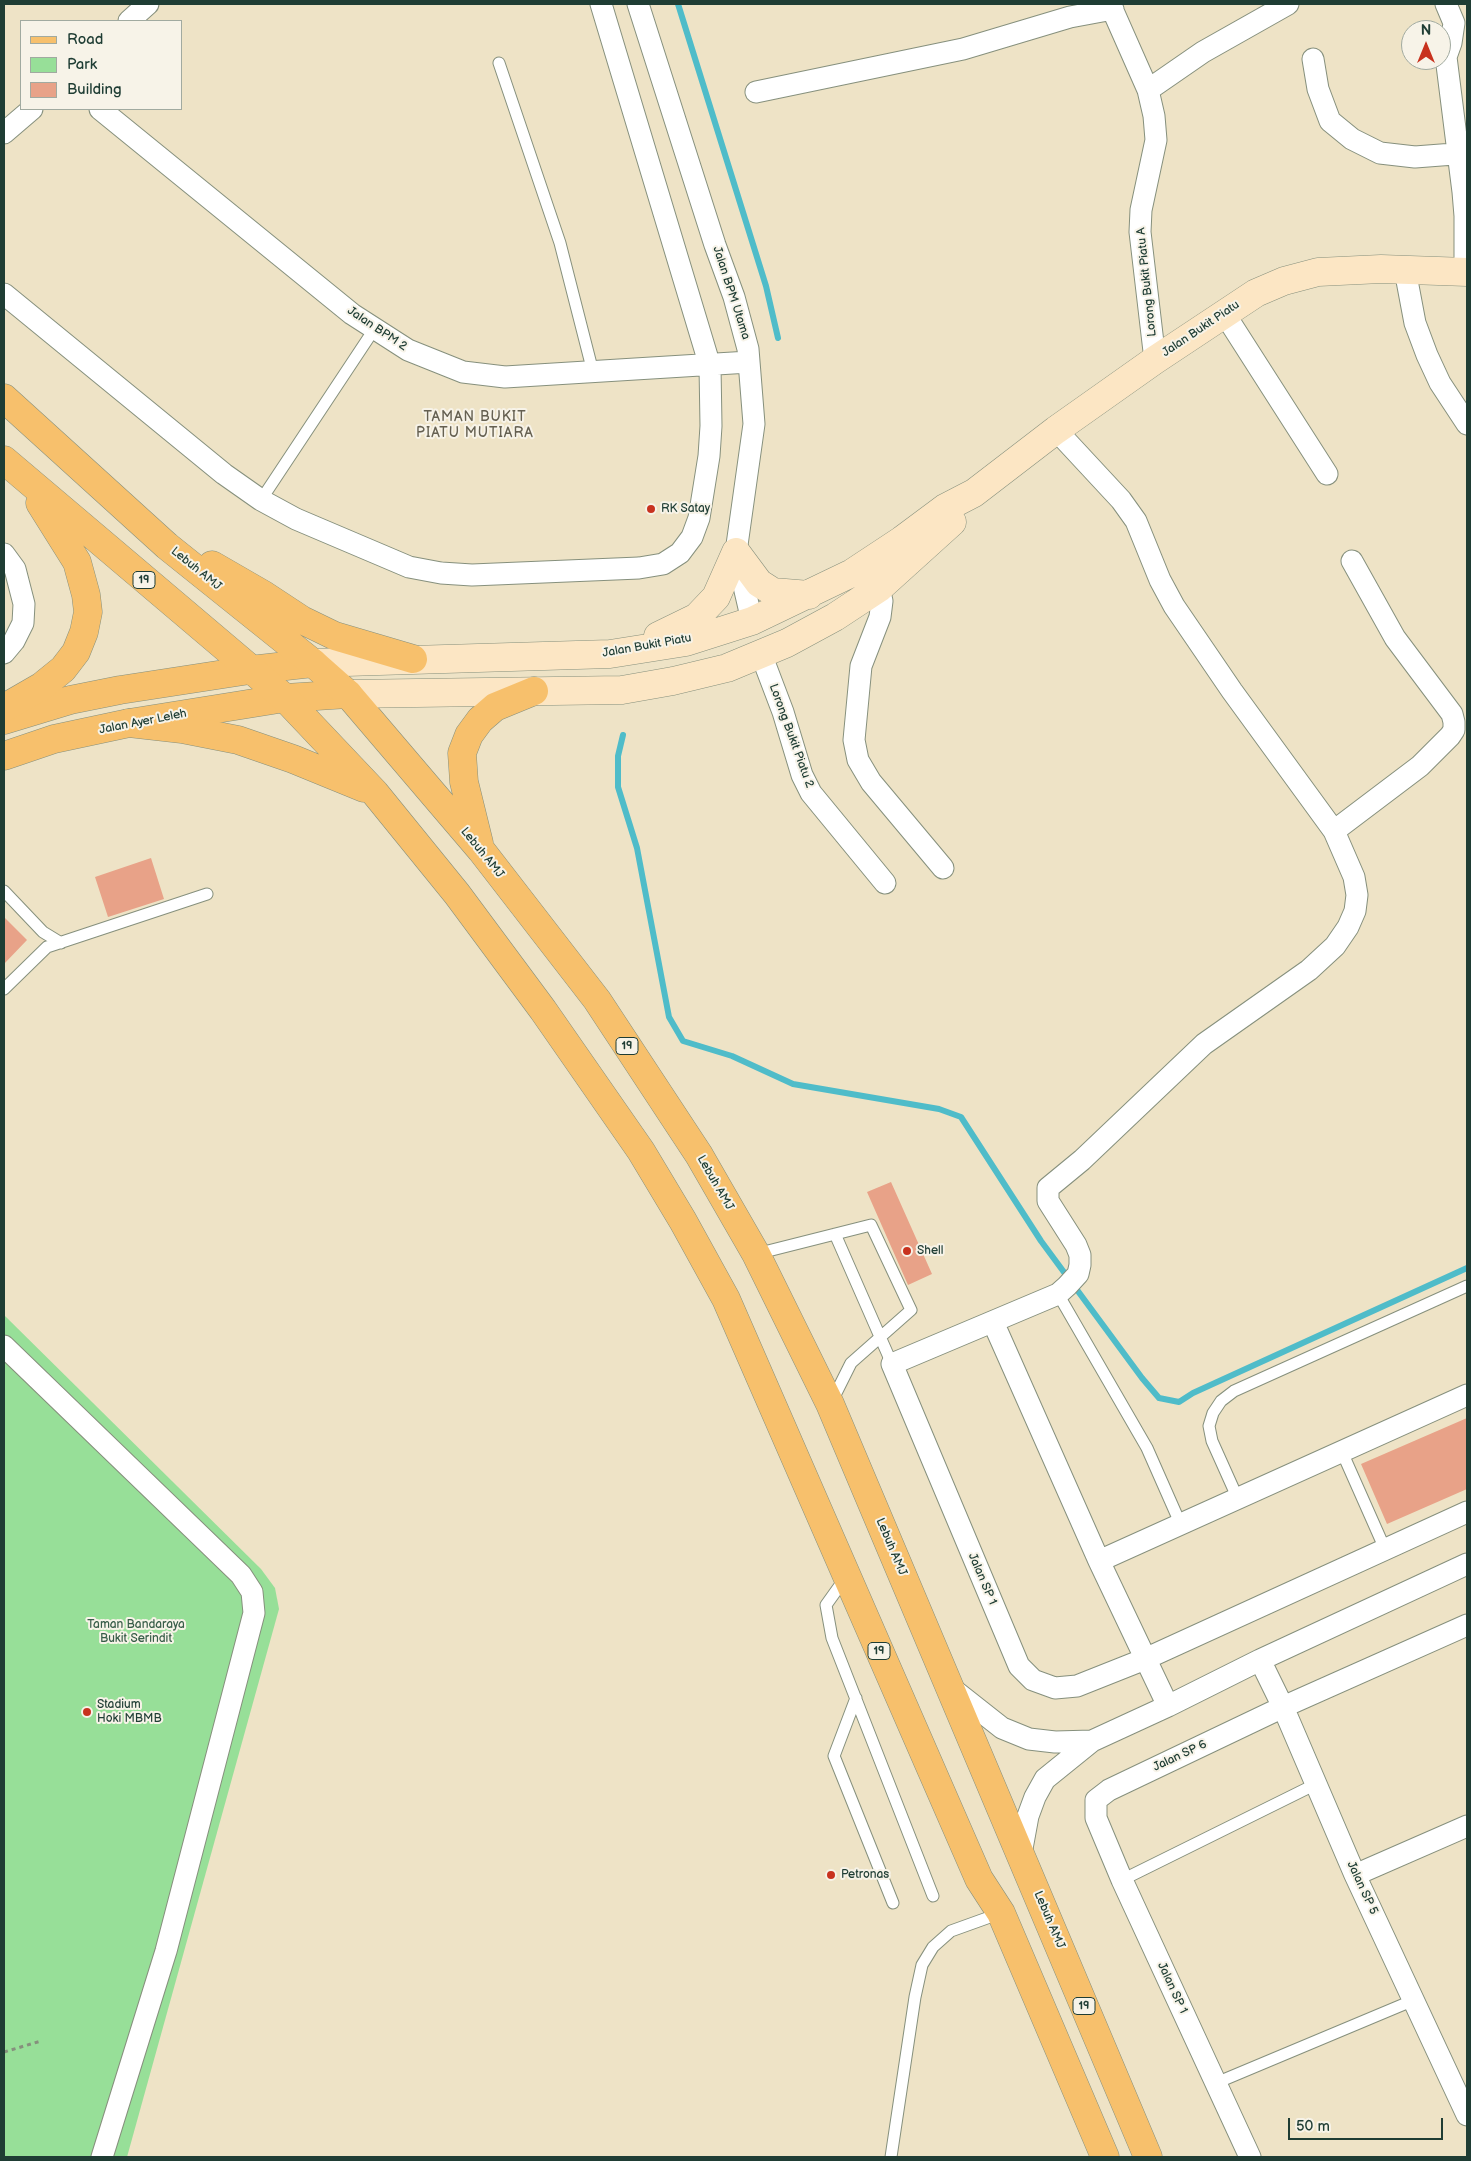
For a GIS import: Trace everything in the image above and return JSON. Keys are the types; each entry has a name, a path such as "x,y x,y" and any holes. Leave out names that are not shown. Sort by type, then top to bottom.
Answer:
{"main road":[{"name":"Jalan Bukit Piatu","path":"313,663 610,654 686,642 752,621 852,573 902,540 945,508 974,493 1056,430 1155,360 1256,293 1284,281 1318,272 1405,270 1466,272"},
{"name":"Lebuh AMJ","path":"4,398 166,546 313,663 348,694 481,850 597,1000 699,1155 756,1254 830,1404 1148,2157"},
{"path":"4,708 42,686 63,669 76,652 84,632 88,612 86,595 77,562 58,530 12,467"},
{"name":"19","path":"12,467 285,698 375,793 457,894 543,1010 641,1151 683,1221 726,1300 979,1880 1000,1913 1105,2157"},
{"name":"Jalan Bukit Piatu","path":"348,694 622,690 673,681 726,668 787,643 835,617 879,588 955,520 974,493"},
{"path":"166,546 217,567 302,620 335,636 413,659"},
{"path":"610,654 672,630 697,617 716,597 736,552 759,583 774,592 809,595"},
{"path":"673,681 722,656 739,643 752,621 763,629 776,631 835,617"},
{"path":"4,720 70,700 250,670 313,663"},
{"path":"481,850 464,782 462,753 469,735 480,720 495,707 534,691"},
{"name":"Jalan Ayer Leleh","path":"4,756 54,739 129,723 285,698 348,694"},
{"path":"129,723 182,729 238,740 293,759 375,793"}],"street":[{"path":"130,20 148,4"},
{"path":"4,294 224,474 261,500 296,519 410,567 440,573 472,575 639,568 663,564 680,554 692,537 699,518 710,436 710,366 601,4"},
{"name":"Jalan BPM Utama","path":"638,4 715,246 734,296 748,349 754,424 736,552 752,621"},
{"path":"1148,90 1203,52 1288,4"},
{"path":"1446,4 1454,23 1446,57 1462,154 1466,272"},
{"path":"756,92 963,49 1111,6"},
{"name":"Lorong Bukit Piatu A","path":"1111,6 1148,90 1154,116 1156,140 1141,210 1140,232 1155,360"},
{"path":"1313,59 1318,89 1330,121 1352,139 1380,153 1415,157 1462,154"},
{"path":"4,133 31,110"},
{"name":"Jalan BPM 2","path":"101,110 352,314 408,350 463,372 505,377 710,366 749,362"},
{"path":"1405,270 1415,323 1427,355 1440,383 1467,424"},
{"path":"1224,313 1327,474"},
{"path":"892,1364 993,1322 1068,1285 1080,1265 1076,1245 1048,1201 1048,1188 1082,1160 1204,1044 1309,970 1334,946 1348,927 1357,895 1354,877 1334,831 1232,691 1174,606 1160,580 1136,520 1121,500 1056,430"},
{"path":"4,554 15,568 24,604 23,623 14,641 4,653"},
{"path":"1334,831 1420,766 1461,722 1452,714 1395,638 1352,561"},
{"path":"879,588 882,602 880,617 861,666 854,740 858,760 871,782 943,868"},
{"name":"Lorong Bukit Piatu 2","path":"761,654 783,712 802,775 811,793 885,883"},
{"path":"993,1322 1099,1561 1168,1706"},
{"path":"4,1346 241,1575 252,1592 254,1613 166,1951 102,2157"},
{"name":"Jalan SP 1","path":"892,1364 1019,1666 1033,1680 1055,1688 1078,1686 1145,1659 1467,1512"},
{"path":"1099,1561 1467,1394"},
{"path":"1021,1854 1028,1816 1035,1797 1045,1779 1092,1741 1260,1660 1467,1564"},
{"path":"1283,1707 1467,1625"},
{"name":"Jalan SP 5","path":"1260,1660 1283,1707 1355,1875 1467,2113"},
{"path":"950,1686 1002,1728 1029,1739 1055,1742 1092,1741"},
{"name":"Jalan SP 6","path":"1096,1818 1096,1800 1109,1790 1283,1707"},
{"name":"Jalan SP 1","path":"1096,1818 1122,1880 1250,2157"},
{"path":"1355,1875 1467,1826"}],"lane":[{"path":"499,63 560,243 593,372"},
{"path":"261,500 375,328"},
{"path":"4,892 43,932 61,943"},
{"path":"4,989 47,946 207,894"},
{"path":"756,1254 871,1225 911,1310 851,1363 830,1404"},
{"path":"835,1234 892,1364"},
{"path":"1068,1285 1147,1448 1181,1525"},
{"path":"1238,1499 1212,1442 1209,1426 1213,1413 1221,1401 1234,1391 1467,1286"},
{"path":"1342,1452 1385,1549"},
{"path":"847,1576 826,1605 832,1638 933,1896"},
{"path":"856,1698 834,1756 893,1903"},
{"path":"1122,1880 1316,1784"},
{"path":"891,2157 922,1965 933,1947 951,1931 1000,1913"},
{"path":"1216,2083 1414,2000"}],"path":[{"path":"4,2052 41,2041"}],"green space":[{"name":"Taman Bandaraya Bukit Serindit","path":"4,1315 261,1569 275,1588 279,1609 127,2157 4,2157"}],"building":[{"path":"151,858 164,899 108,917 95,877"},
{"path":"4,917 27,940 4,964"},
{"name":"Shell","path":"891,1182 932,1274 908,1285 867,1192"},
{"path":"1467,1418 1467,1489 1387,1524 1361,1464"}],"waterway":[{"path":"678,4 766,286 778,338"},
{"path":"623,735 618,756 618,787 637,848 669,1017 683,1041 732,1056 793,1084 939,1109 961,1117 1041,1241 1142,1378 1159,1398 1179,1402 1193,1393 1467,1268"}],"place":[{"name":"RK Satay","path":"651,509"},
{"name":"Shell","path":"907,1251"},
{"name":"Stadium Hoki MBMB","path":"87,1712"},
{"name":"Petronas","path":"831,1875"}],"district":[{"name":"TAMAN BUKIT PIATU MUTIARA","path":"475,426"}]}
